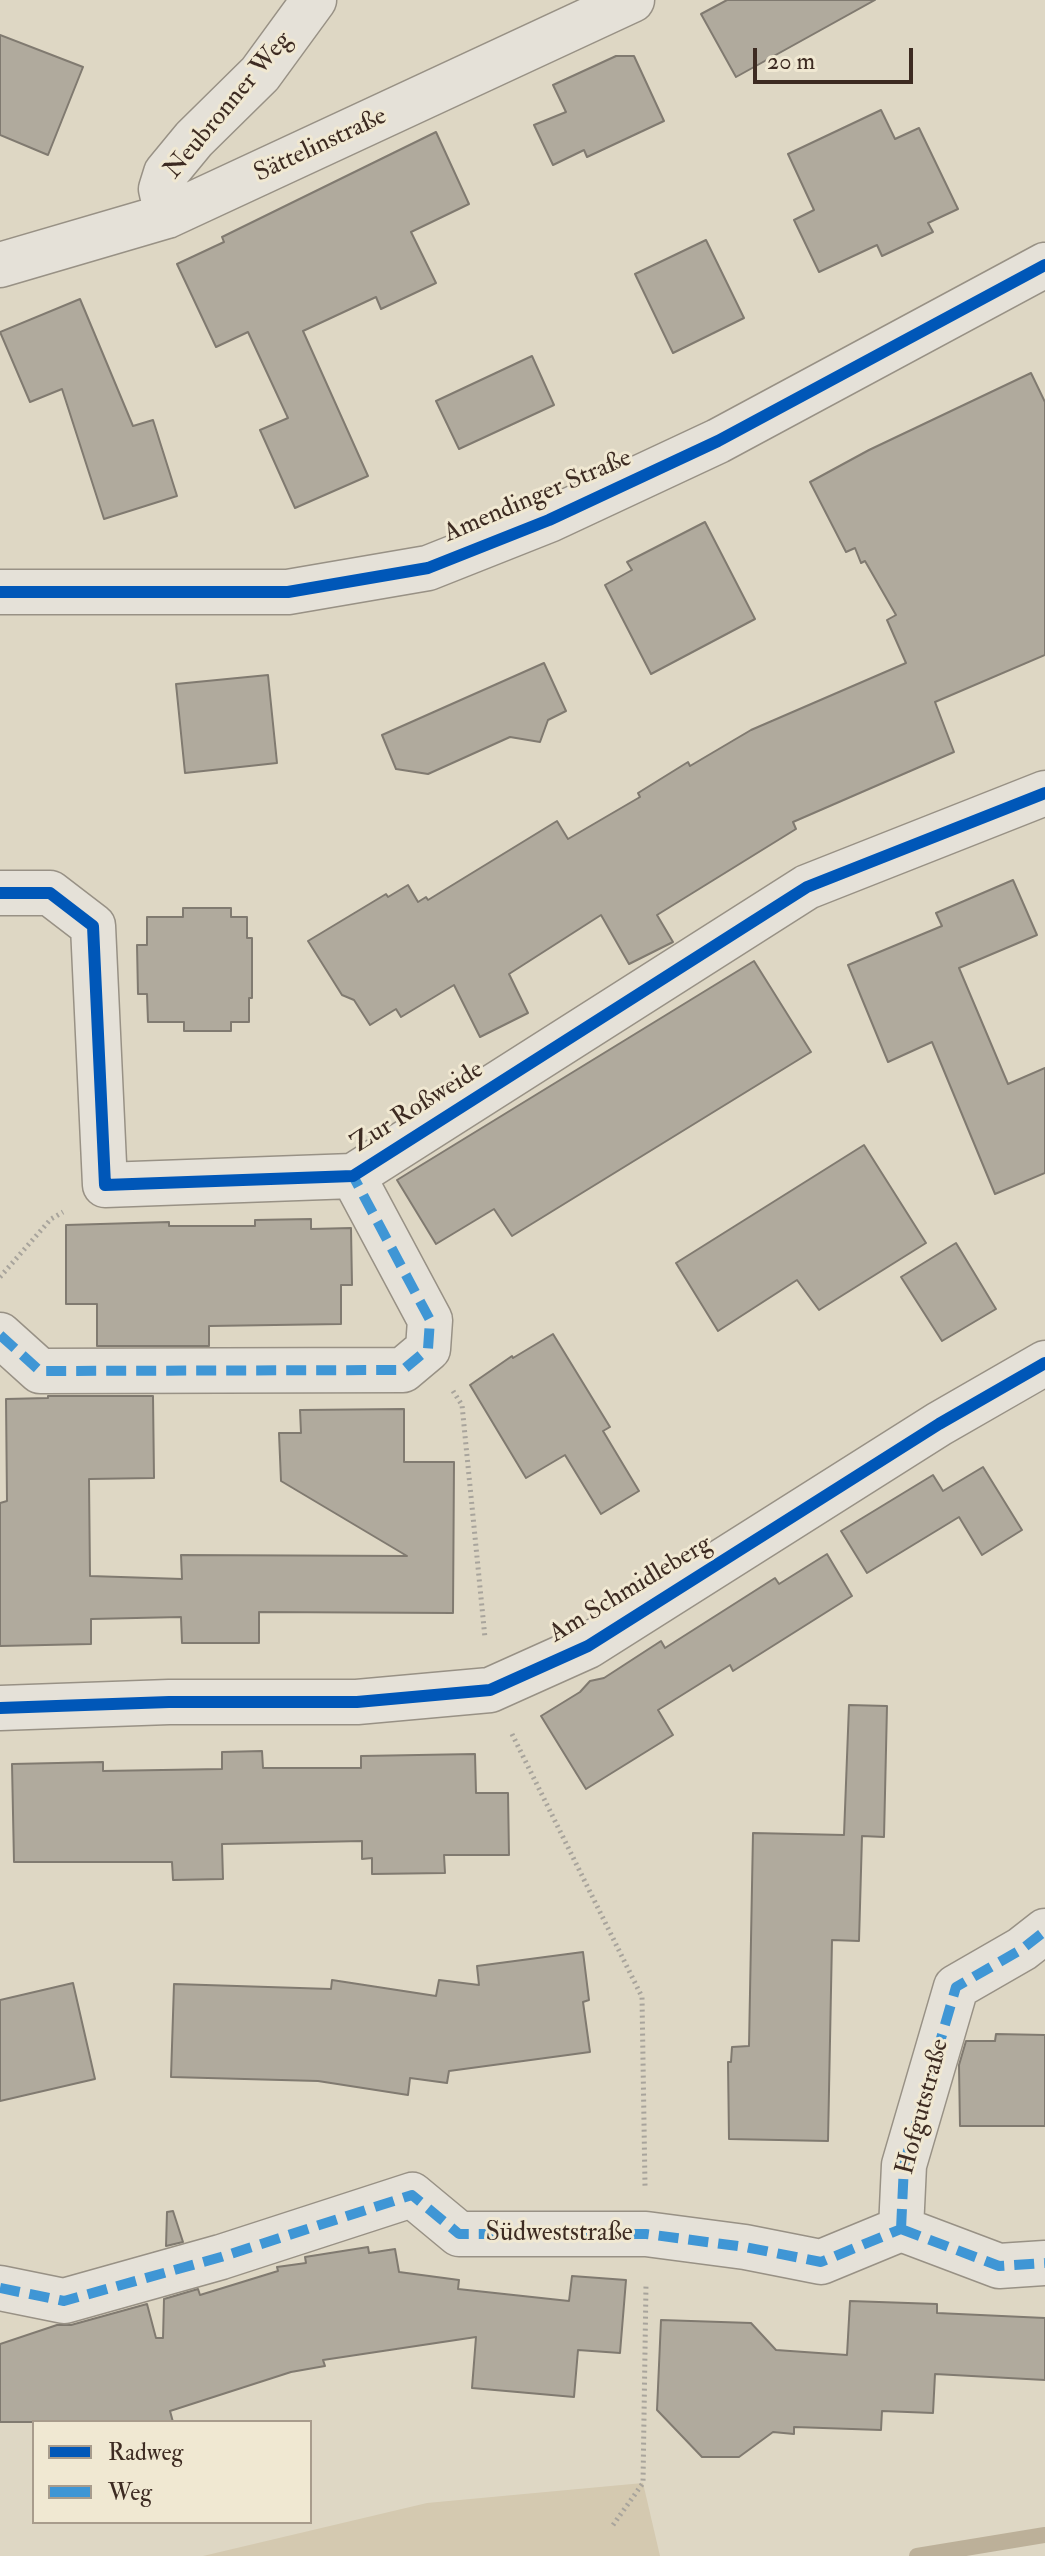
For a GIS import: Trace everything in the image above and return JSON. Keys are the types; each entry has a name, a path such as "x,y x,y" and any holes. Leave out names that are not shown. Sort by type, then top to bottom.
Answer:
{"street":[{"name":"Neubronner Weg","path":"167,216 161,189 166,173 194,139 260,74 314,0"},
{"name":"Sättelinstraße","path":"0,265 167,216 632,0"},
{"name":"Amendinger Straße","path":"0,592 288,592 428,568 549,520 718,441 1045,265"},
{"name":"Zur Roßweide","path":"105,1185 353,1176 807,887 1045,793"},
{"path":"0,893 50,893 93,926 105,1185"},
{"name":"Zur Roßweide","path":"353,1176 430,1320 428,1349"},
{"path":"0,1335 40,1371 403,1370 428,1349"},
{"name":"Am Schmidleberg","path":"0,1708 169,1702 357,1702 490,1690 588,1646 939,1424 1045,1363"},
{"name":"Hofgutstraße","path":"901,2229 904,2165 956,1987 1022,1949 1045,1931"},
{"name":"Südweststraße","path":"0,2288 64,2301 221,2257 412,2195 459,2234 646,2234 745,2247 821,2262 901,2229"},
{"path":"901,2229 999,2266 1045,2263"}],"path":[{"path":"0,1277 51,1219 105,1185"},
{"path":"428,1349 462,1405 490,1690 581,1873"}],"shaded area":[{"path":"643,2483 660,2556 203,2556 427,2503"}],"building":[{"path":"727,0 875,0 736,77 701,14"},
{"path":"0,35 83,67 48,155 0,135"},
{"path":"616,56 634,56 664,121 587,157 584,150 553,165 534,125 566,112 553,85"},
{"path":"881,110 895,139 919,128 958,209 928,223 933,232 882,256 877,245 819,272 794,220 814,210 788,154"},
{"path":"436,132 469,204 411,232 436,283 381,309 376,297 303,331 368,476 295,508 260,430 288,418 248,332 216,347 177,264 224,242 222,237"},
{"path":"706,240 744,318 673,353 635,274"},
{"path":"80,299 133,426 153,420 177,496 104,519 62,389 30,402 0,332"},
{"path":"532,356 554,405 459,449 436,401"},
{"path":"1031,373 1045,402 1045,655 935,702 954,752 793,822 796,829 657,915 673,942 629,964 601,915 509,974 528,1013 480,1037 454,985 401,1017 396,1009 370,1025 354,1000 342,995 308,941 386,894 388,897 408,885 418,902 426,897 428,900 557,821 568,839 640,797 638,793 688,762 690,766 751,730 906,663 887,620 896,615 865,561 861,563 855,548 846,552 810,482 869,450"},
{"path":"705,522 755,619 651,674 605,585 632,570 627,562"},
{"path":"544,663 566,711 548,720 540,742 510,737 428,774 396,769 382,735"},
{"path":"268,675 277,763 185,773 176,684"},
{"path":"1013,880 1037,935 959,968 1008,1084 1045,1068 1045,1173 995,1194 932,1042 888,1062 848,965 942,926 936,913"},
{"path":"183,908 231,908 231,917 247,917 247,938 252,938 249,1022 231,1022 231,1031 184,1031 184,1022 148,1022 147,994 138,994 137,945 147,945 147,917 183,917"},
{"path":"754,961 811,1052 512,1236 494,1209 436,1244 397,1180"},
{"path":"864,1145 926,1243 819,1310 797,1280 718,1331 676,1263"},
{"path":"311,1219 311,1229 351,1228 352,1285 341,1285 341,1324 209,1326 209,1346 97,1346 97,1304 66,1304 66,1225 169,1222 169,1226 255,1226 255,1220"},
{"path":"956,1243 996,1309 942,1341 901,1277"},
{"path":"553,1334 610,1427 603,1431 639,1491 601,1514 565,1455 526,1478 470,1385 512,1356"},
{"path":"153,1396 154,1478 89,1479 90,1576 182,1579 181,1555 407,1556 281,1481 279,1433 301,1433 300,1410 404,1409 404,1462 454,1462 453,1613 259,1612 259,1643 182,1643 181,1617 91,1619 91,1644 0,1646 0,1503 7,1501 6,1399"},
{"path":"983,1467 1022,1530 982,1555 959,1517 867,1573 841,1531 933,1475 943,1491"},
{"path":"827,1554 852,1596 733,1671 730,1665 658,1710 673,1735 586,1789 541,1716 580,1692 590,1681 604,1678 661,1641 665,1648 775,1578 779,1584"},
{"path":"849,1705 887,1706 884,1837 862,1836 859,1941 832,1940 828,2141 729,2139 728,2062 731,2062 732,2047 749,2046 753,1833 844,1835"},
{"path":"262,1751 263,1768 361,1768 361,1756 475,1754 476,1793 508,1793 509,1855 444,1855 445,1873 372,1874 372,1858 362,1859 362,1841 222,1844 223,1879 173,1880 172,1862 14,1862 12,1764 103,1762 103,1771 222,1769 222,1752"},
{"path":"583,1952 589,2000 583,2002 590,2052 449,2071 447,2083 410,2078 408,2095 318,2081 171,2077 174,1984 331,1989 332,1980 436,1996 439,1980 479,1985 477,1966"},
{"path":"73,1983 95,2079 0,2101 0,2000"},
{"path":"996,2034 1045,2035 1045,2126 960,2126 959,2065 966,2041 995,2041"},
{"path":"173,2211 183,2242 166,2246 167,2212"},
{"path":"368,2247 369,2253 395,2249 399,2272 459,2280 458,2289 569,2301 572,2276 626,2280 620,2353 578,2350 574,2397 472,2388 476,2337 323,2360 325,2366 291,2372 170,2411 172,2420 0,2422 0,2344 57,2325 71,2325 147,2304 156,2338 163,2338 164,2299 198,2289 200,2295 278,2271 277,2267 306,2263 305,2257"},
{"path":"850,2301 937,2304 937,2313 1045,2318 1045,2380 935,2374 933,2413 882,2411 881,2430 794,2427 794,2434 773,2432 739,2457 702,2457 657,2410 661,2320 751,2323 776,2350 847,2355"}],"waterway":[{"path":"917,2556 1045,2535"}],"marked path":[{"path":"0,1335 40,1371 403,1370 428,1349 430,1320 353,1176"},
{"path":"901,2229 904,2165 956,1987 1022,1949 1045,1931"},
{"path":"0,2288 64,2301 221,2257 412,2195 459,2234 646,2234 745,2247 821,2262 901,2229"},
{"path":"901,2229 999,2266 1045,2263"}],"cycle path":[{"path":"0,592 288,592 428,568 549,520 718,441 1045,265"},
{"path":"0,893 50,893 93,926 105,1185 353,1176 807,887 1045,793"},
{"path":"0,1708 169,1702 357,1702 490,1690 588,1646 939,1424 1045,1363"}]}
